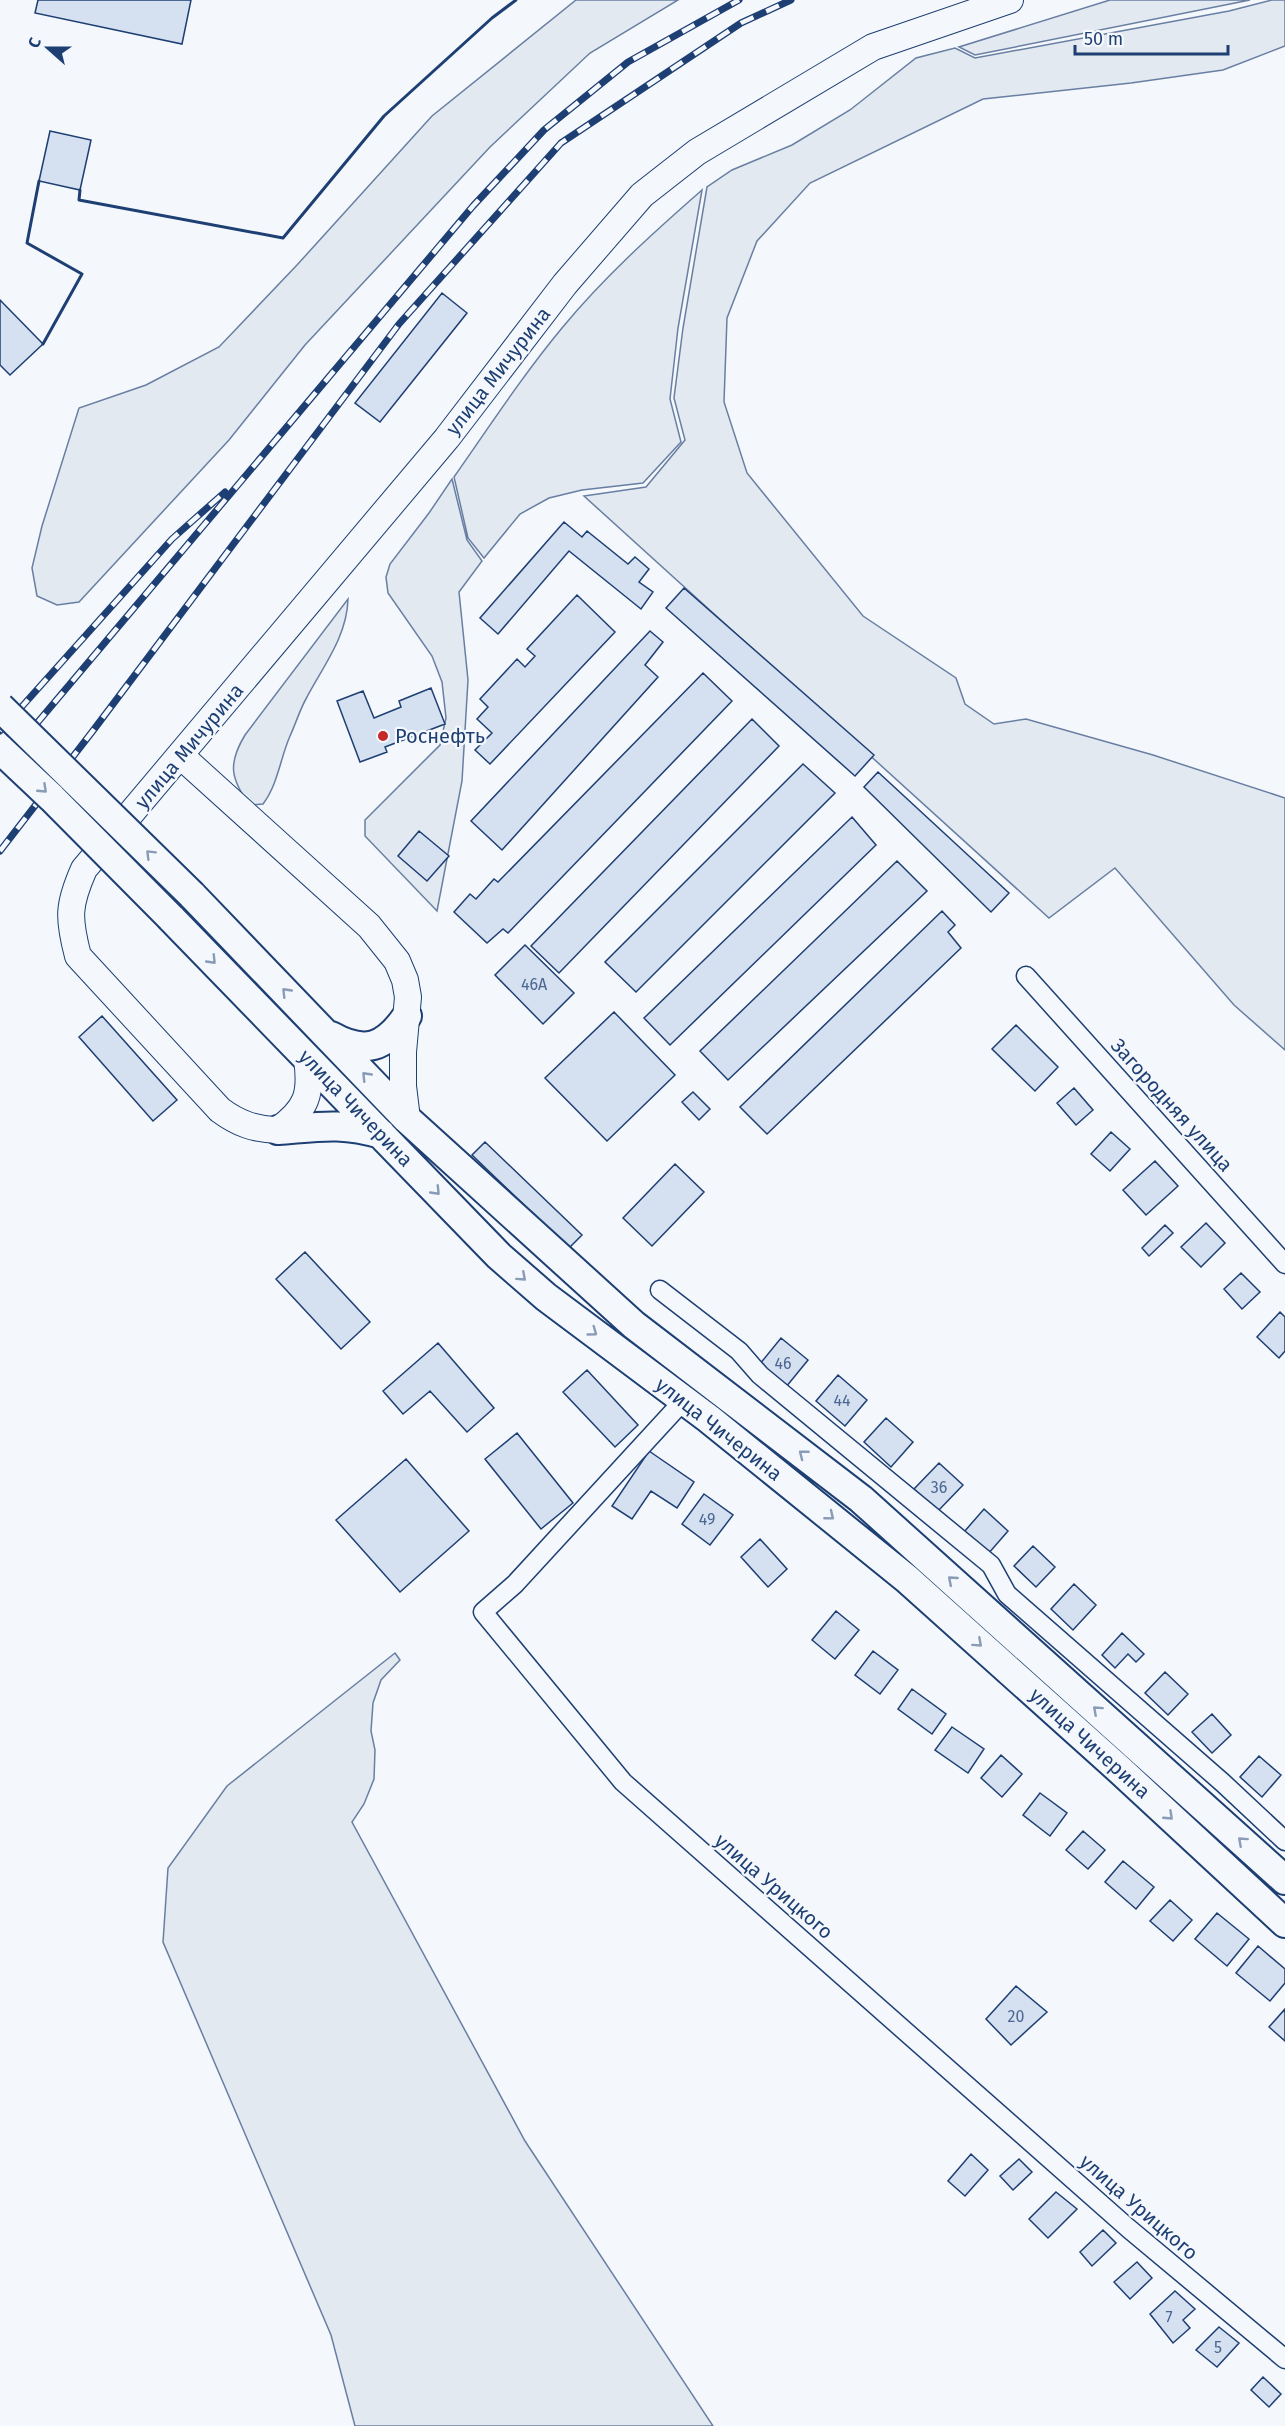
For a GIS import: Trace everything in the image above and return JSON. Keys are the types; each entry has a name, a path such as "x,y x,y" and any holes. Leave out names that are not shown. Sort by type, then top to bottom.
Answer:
{"main road":[{"name":"улица Мичурина","path":"278,1131 256,1129 237,1122 220,1110 78,956 70,926 72,895 84,869 447,438 565,284 642,195 697,152 873,47 1010,0"},
{"name":"улица Чичерина","path":"0,707 192,895 407,1119 634,1325 727,1394 870,1507 1285,1880"},
{"name":"улица Чичерина","path":"0,749 171,918 499,1256 546,1297 684,1400 907,1579 1121,1771 1285,1923"},
{"path":"181,756 369,926 397,961 405,980 408,997 403,1075 407,1119"},
{"path":"327,1034 350,1046 374,1046 395,1034 407,1016"},
{"path":"278,1131 293,1119 305,1103 310,1082 307,1059"},
{"path":"278,1131 338,1125 357,1127 381,1134"}],"street":[{"name":"Загородняя улица","path":"1026,976 1285,1264"},
{"path":"660,1290 739,1351 759,1375 991,1565 1007,1593 1223,1783 1285,1841"},
{"name":"улица Урицкого","path":"684,1400 515,1584 483,1612 623,1782 1128,2228 1285,2359"}],"shaded area":[{"path":"576,0 678,0 590,53 490,147 305,345 229,440 79,602 57,605 37,596 32,568 42,526 79,408 146,385 219,347 432,116"},
{"path":"1110,0 1250,0 975,55 959,47"},
{"path":"1272,0 1285,0 1285,46 1223,70 1131,83 983,99 810,183 757,241 727,318 724,402 747,473 863,616 956,678 965,704 994,724 1026,719 1153,755 1285,798 1285,1050 1234,1005 1115,868 1049,918 584,496 646,487 685,440 674,398 683,328 707,187 732,170 792,145 850,110 916,58 955,48 975,58 1229,11"},
{"path":"702,190 678,328 670,399 681,442 643,483 582,490 549,498 520,514 484,558 468,538 454,477 506,401 578,309 629,256"},
{"path":"452,479 467,540 482,561 459,592 468,680 462,781 437,911 365,836 365,820 440,745 446,718 442,682 432,656 388,593 386,577 390,564"},
{"path":"348,599 347,613 339,638 302,706 272,788 263,804 250,805 235,779 234,763 240,745 245,735"},
{"path":"395,1653 400,1660 381,1680 373,1703 371,1731 375,1750 374,1779 364,1804 352,1822 525,2141 713,2426 355,2426 331,2335 163,1942 168,1868 227,1786"}],"building":[{"path":"38,0 191,0 182,44 35,13"},
{"path":"50,131 91,140 80,190 39,181"},
{"path":"442,293 467,313 380,422 355,403"},
{"path":"0,300 43,344 10,375 0,365"},
{"path":"564,522 582,537 587,531 628,564 635,557 649,569 639,582 653,592 641,609 569,551 498,634 480,618"},
{"path":"684,588 874,755 855,776 666,608"},
{"path":"577,595 615,632 490,764 475,750 492,733 477,719 488,707 480,699 517,659 525,667 535,656 527,649"},
{"path":"650,631 663,642 645,665 658,677 502,850 471,821"},
{"path":"703,673 732,701 508,933 503,929 487,943 454,912 470,894 476,899 494,879 498,882"},
{"name":"Роснефть","path":"431,688 445,724 385,747 387,752 360,762 337,701 363,691 374,718 401,707 399,701"},
{"path":"752,719 779,746 559,973 531,946"},
{"path":"803,764 835,793 636,992 605,962"},
{"path":"878,772 1009,893 991,912 864,787"},
{"path":"852,817 876,845 670,1045 644,1018"},
{"path":"419,831 449,856 427,881 398,856"},
{"path":"897,861 927,891 728,1080 700,1051"},
{"path":"942,911 955,925 948,932 961,948 767,1134 740,1107"},
{"path":"525,945 574,993 543,1024 495,975"},
{"path":"614,1012 675,1075 607,1141 545,1078"},
{"path":"102,1016 177,1100 153,1121 79,1037"},
{"path":"1016,1025 1058,1067 1035,1091 992,1049"},
{"path":"1074,1088 1093,1110 1076,1125 1057,1103"},
{"path":"693,1092 710,1109 699,1120 682,1102"},
{"path":"1111,1132 1130,1149 1110,1171 1091,1154"},
{"path":"485,1142 582,1235 569,1248 472,1155"},
{"path":"1155,1161 1178,1186 1146,1215 1123,1190"},
{"path":"675,1164 704,1192 652,1246 623,1218"},
{"path":"1206,1223 1225,1243 1201,1267 1181,1247"},
{"path":"1165,1225 1173,1233 1149,1256 1142,1248"},
{"path":"305,1252 370,1322 341,1349 276,1279"},
{"path":"1241,1273 1260,1292 1242,1309 1224,1289"},
{"path":"1280,1312 1285,1317 1285,1351 1279,1358 1257,1337"},
{"path":"781,1338 808,1360 786,1387 759,1365"},
{"path":"438,1343 494,1408 467,1432 430,1391 403,1414 383,1391"},
{"path":"587,1370 638,1425 615,1447 563,1392"},
{"path":"838,1375 867,1400 845,1426 816,1401"},
{"path":"886,1418 913,1442 891,1467 864,1442"},
{"path":"517,1433 573,1503 541,1529 485,1459"},
{"path":"649,1451 694,1482 677,1508 651,1491 632,1519 612,1506"},
{"path":"406,1459 469,1531 400,1592 336,1520"},
{"path":"939,1463 963,1485 938,1511 914,1489"},
{"path":"704,1494 733,1515 710,1545 682,1524"},
{"path":"984,1509 1008,1531 988,1554 964,1532"},
{"path":"760,1539 787,1569 768,1587 741,1557"},
{"path":"1033,1546 1055,1567 1036,1587 1014,1566"},
{"path":"1074,1584 1096,1605 1073,1630 1051,1609"},
{"path":"836,1611 859,1630 835,1659 812,1640"},
{"path":"1122,1633 1144,1654 1136,1662 1128,1654 1115,1668 1102,1655"},
{"path":"873,1651 898,1670 880,1694 855,1675"},
{"path":"1165,1672 1188,1694 1168,1715 1145,1693"},
{"path":"912,1689 946,1714 932,1734 898,1709"},
{"path":"1212,1714 1231,1735 1212,1753 1192,1732"},
{"path":"952,1727 984,1749 968,1773 935,1750"},
{"path":"1001,1755 1022,1774 1002,1797 981,1778"},
{"path":"1259,1756 1281,1775 1262,1797 1240,1777"},
{"path":"1040,1793 1067,1813 1050,1836 1023,1815"},
{"path":"1083,1831 1105,1850 1088,1869 1066,1850"},
{"path":"1123,1861 1154,1887 1136,1909 1105,1882"},
{"path":"1170,1900 1192,1920 1173,1941 1150,1921"},
{"path":"1217,1913 1249,1939 1227,1966 1195,1939"},
{"path":"1258,1946 1285,1969 1285,1983 1270,2001 1236,1973"},
{"path":"1016,1986 1047,2012 1011,2045 986,2019"},
{"path":"1285,2009 1285,2041 1269,2027"},
{"path":"971,2154 988,2170 965,2196 948,2181"},
{"path":"1019,2159 1032,2172 1013,2190 1000,2176"},
{"path":"1056,2192 1077,2209 1048,2238 1029,2219"},
{"path":"1103,2230 1116,2243 1092,2266 1080,2252"},
{"path":"1137,2262 1152,2278 1130,2299 1114,2282"},
{"path":"1175,2291 1195,2309 1183,2320 1190,2328 1173,2343 1150,2314"},
{"path":"1219,2327 1239,2343 1217,2367 1196,2350"},
{"path":"1263,2377 1281,2394 1269,2407 1251,2390"}],"railway":[{"path":"0,767 473,206 544,130 628,62 739,0"},
{"path":"0,851 399,324 561,143 741,23 791,0"},
{"path":"0,731 172,539 225,492"}],"wall":[{"path":"80,190 79,200 283,238 384,116 492,18 516,0"},
{"path":"39,181 27,243 82,274 43,344"}],"place":[{"name":"Роснефть","path":"383,736"}]}
